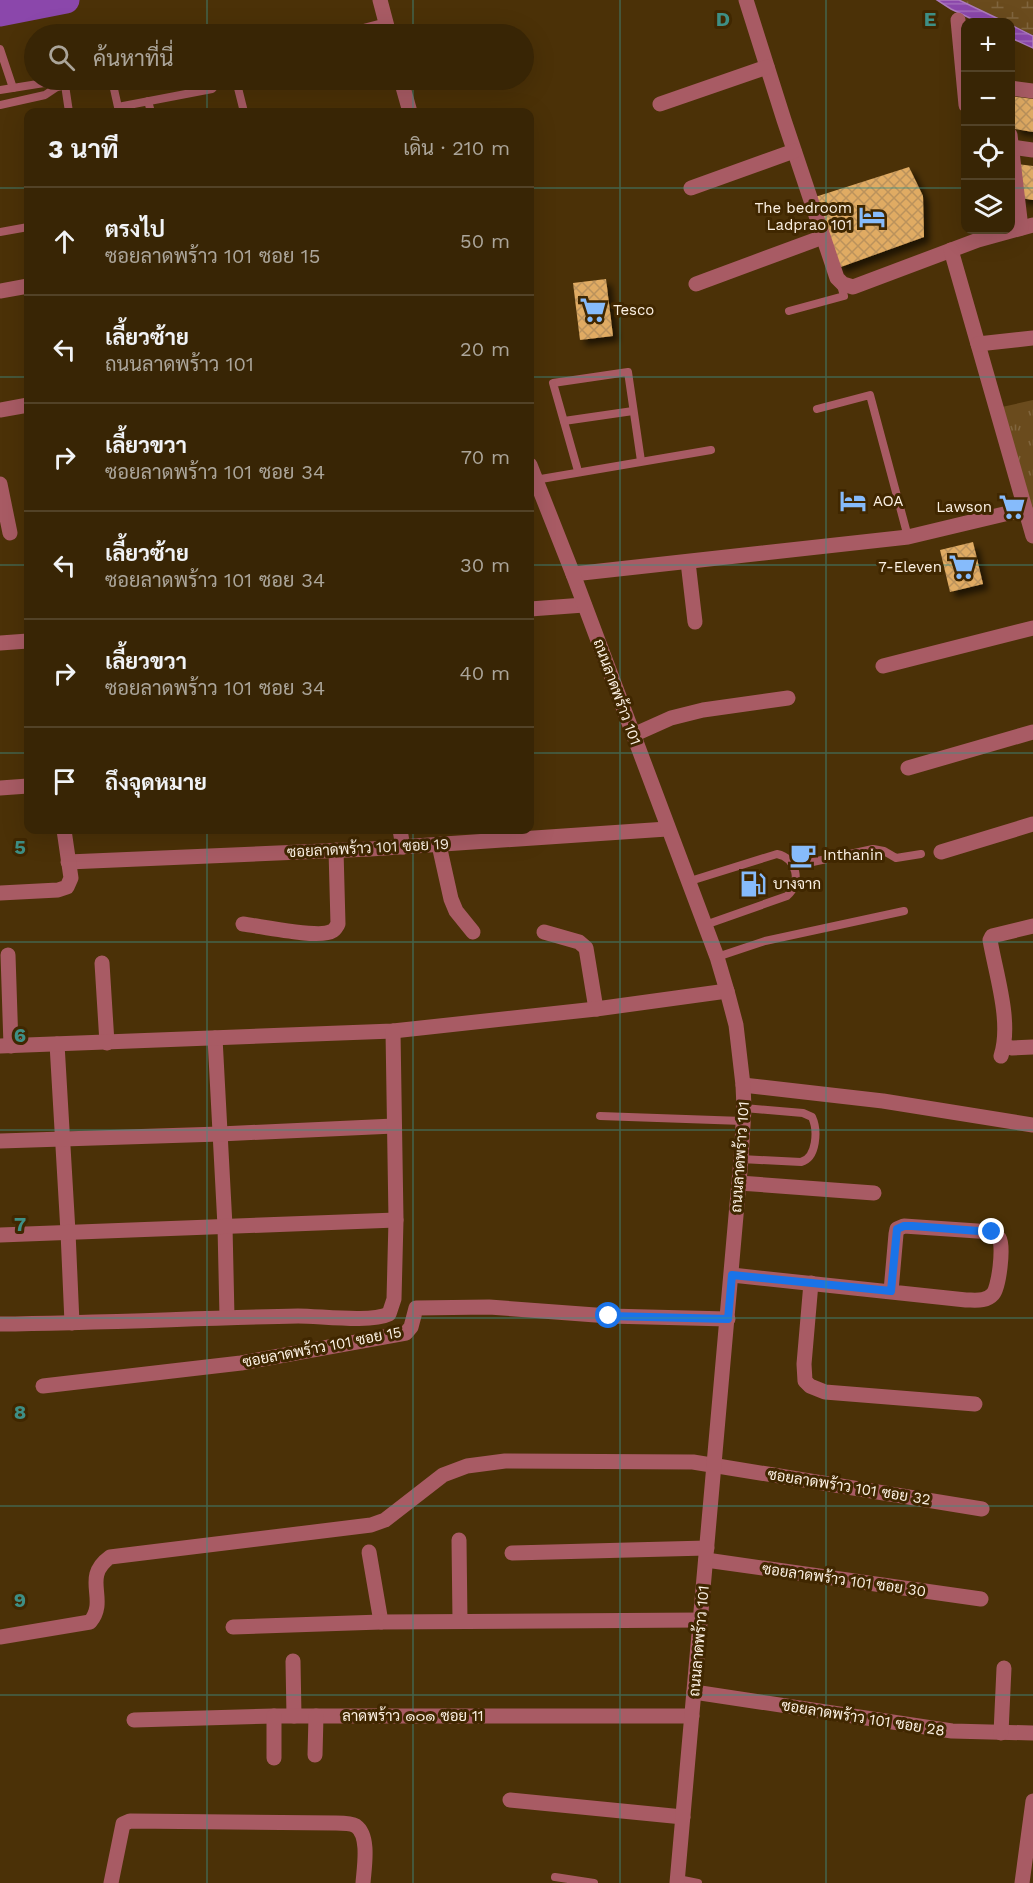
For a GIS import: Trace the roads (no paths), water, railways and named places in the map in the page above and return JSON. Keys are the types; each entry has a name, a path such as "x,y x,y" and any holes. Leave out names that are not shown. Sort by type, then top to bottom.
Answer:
{"street":[{"path":"380,0 387,24"},
{"path":"746,0 823,237 843,284 854,287 951,250 977,235 1027,226 1015,162"},
{"path":"958,20 963,72"},
{"path":"660,104 767,67"},
{"path":"1015,89 1033,91"},
{"path":"404,90 409,108"},
{"path":"1015,143 1033,150"},
{"path":"691,188 794,151"},
{"path":"696,284 823,237"},
{"path":"951,250 1033,536"},
{"path":"0,291 24,287"},
{"path":"978,344 1033,338"},
{"path":"0,410 24,406"},
{"name":"ถนนลาดพร้าว 101","path":"534,477 573,574 703,926 717,957 736,1025 743,1085 744,1114 732,1275 677,1881"},
{"path":"0,484 10,533"},
{"path":"573,574 908,537 1025,509"},
{"path":"688,562 695,622"},
{"path":"534,609 584,604"},
{"path":"884,666 1033,628"},
{"path":"0,643 24,641"},
{"path":"633,735 671,718 703,710 788,698"},
{"path":"908,768 1033,732"},
{"path":"0,788 24,786"},
{"path":"941,852 1033,824"},
{"name":"ซอยลาดพร้าว 101 ซอย 19","path":"68,862 403,847 667,829"},
{"path":"0,893 58,890 67,887 71,878 64,834"},
{"path":"401,834 403,847"},
{"path":"439,844 451,899 456,911 473,932"},
{"path":"243,924 305,933 332,932 338,924 336,850"},
{"path":"1033,926 992,936 990,940 1004,1014 1003,1051 1033,1047"},
{"path":"544,932 579,942 586,948 596,1009"},
{"path":"8,955 6,1046 393,1031 596,1009 727,991"},
{"path":"102,963 107,1042"},
{"path":"0,1324 227,1317 371,1318 389,1314 394,1299 396,1220 393,1031"},
{"path":"215,1038 225,1226 227,1317"},
{"path":"57,1044 69,1232 72,1323"},
{"path":"743,1085 883,1101 1033,1125"},
{"path":"0,1141 394,1126"},
{"path":"739,1183 874,1193"},
{"path":"0,1234 396,1220"},
{"path":"732,1275 966,1300 985,1299 993,1294 999,1283 1001,1246 999,1238 992,1232 904,1226 897,1229 891,1291"},
{"path":"811,1283 804,1364 805,1381 810,1386 825,1392 975,1404"},
{"name":"ซอยลาดพร้าว 101 ซอย 15","path":"43,1386 241,1364 406,1333 411,1327 416,1308 489,1307 609,1316 728,1319"},
{"name":"ซอยลาดพร้าว 101 ซอย 32","path":"0,1637 90,1622 96,1615 96,1575 101,1563 110,1557 371,1526 385,1520 443,1475 467,1466 506,1461 693,1462 982,1509"},
{"path":"459,1540 460,1621"},
{"path":"369,1552 381,1622"},
{"name":"ซอยลาดพร้าว 101 ซอย 30","path":"512,1552 707,1554 981,1599"},
{"path":"233,1627 381,1622 701,1620"},
{"path":"293,1661 294,1716"},
{"path":"1001,1732 1004,1668"},
{"name":"ซอยลาดพร้าว 101 ซอย 28","path":"694,1692 951,1731 1033,1733"},
{"path":"273,1758 274,1716"},
{"name":"ลาดพร้าว ๑๐๑ ซอย 11","path":"134,1720 274,1716 692,1716"},
{"path":"315,1755 316,1716"},
{"path":"510,1800 683,1817"},
{"path":"1022,1883 1033,1801"},
{"path":"111,1883 125,1821 336,1822 350,1824 363,1834 363,1883"}],"lane":[{"path":"0,49 13,88"},
{"path":"0,90 24,86"},
{"path":"0,105 45,95 54,90"},
{"path":"62,90 68,108"},
{"path":"114,90 118,107 207,90"},
{"path":"238,90 243,108"},
{"path":"148,101 149,108"},
{"path":"0,232 24,228"},
{"path":"789,311 844,296 840,280"},
{"path":"578,471 553,384 628,372 640,461"},
{"path":"817,409 870,395 908,537"},
{"path":"564,421 633,411"},
{"path":"534,472 578,471 711,450"},
{"path":"794,866 873,849 884,851 896,858 921,854"},
{"path":"687,882 777,854 789,860 794,866 797,878 795,887 787,896 703,926"},
{"path":"717,957 765,941 904,911"},
{"path":"600,1116 803,1113 812,1117 814,1121 813,1154 808,1160 801,1162 741,1159"},
{"path":"555,1877 594,1883"},
{"path":"677,1881 698,1883"}],"waterway":[{"path":"0,13 66,0"}],"place":[{"name":"The bedroom Ladprao 101","path":"872,217"},
{"name":"Tesco","path":"593,310"},
{"name":"AOA","path":"853,501"},
{"name":"Lawson","path":"1012,507"},
{"name":"7-Eleven","path":"962,567"},
{"name":"Inthanin","path":"803,855"},
{"name":"บางจาก","path":"753,884"}]}
